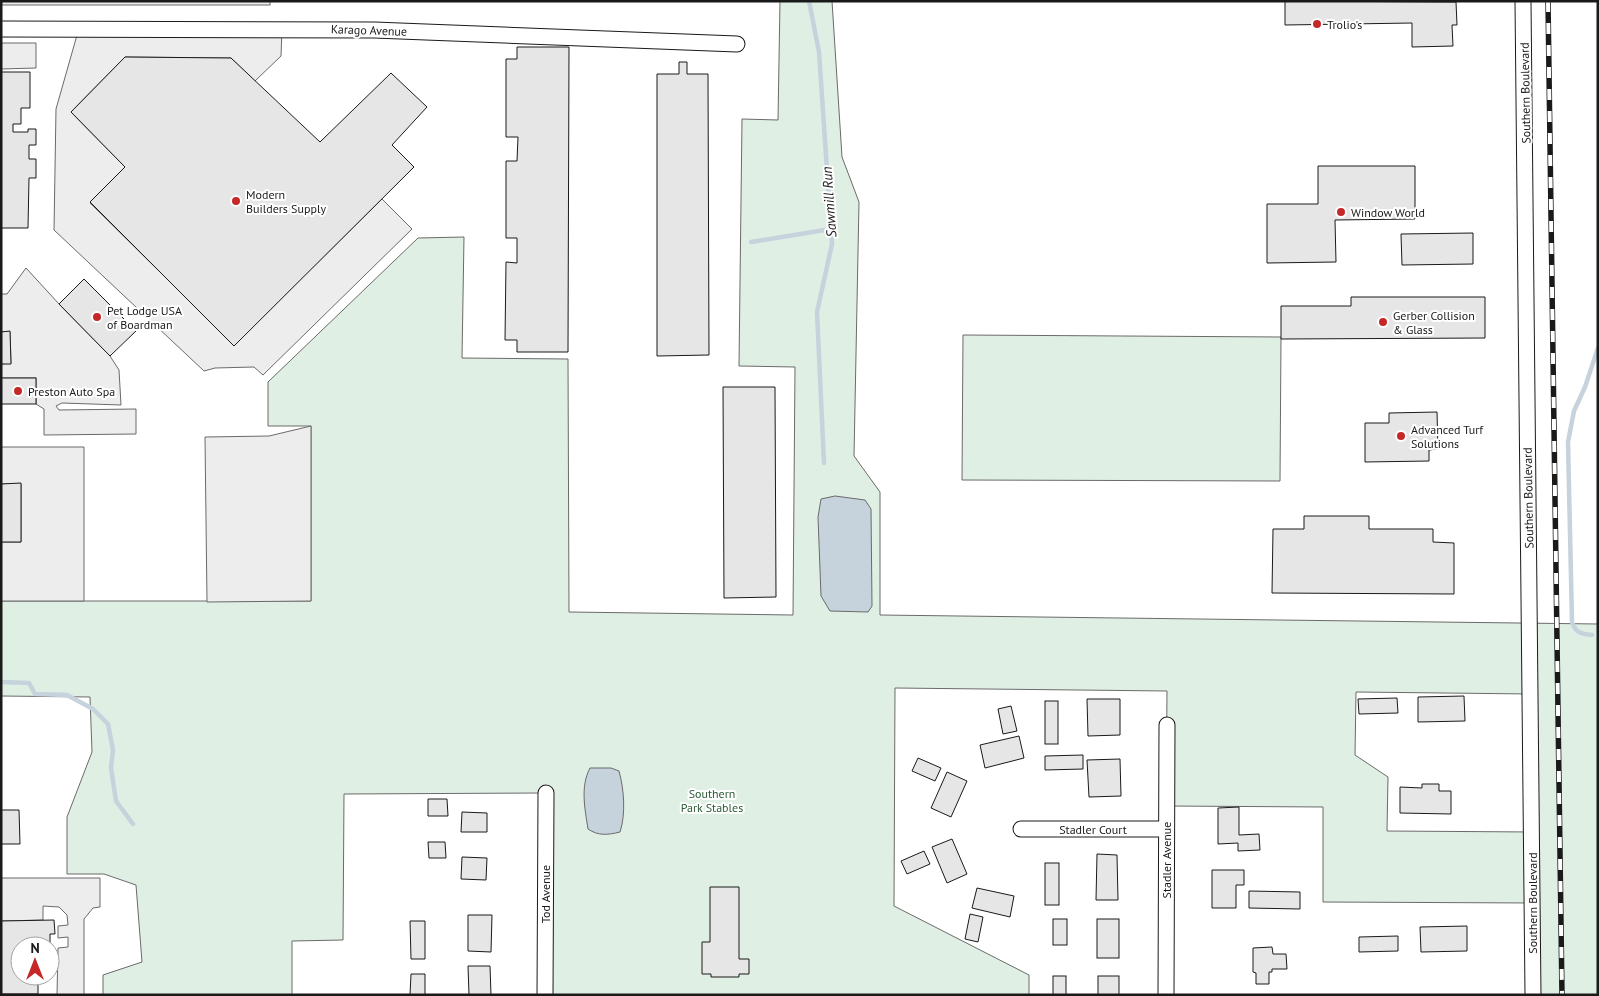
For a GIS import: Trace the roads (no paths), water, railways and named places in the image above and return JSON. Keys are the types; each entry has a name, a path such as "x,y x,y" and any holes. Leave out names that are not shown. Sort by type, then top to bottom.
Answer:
{"street":[{"name":"Southern Boulevard","path":"1523,1 1533,995"},
{"name":"Karago Avenue","path":"1,29 374,30 737,44"},
{"name":"Stadler Avenue","path":"1166,995 1167,725"},
{"name":"Tod Avenue","path":"545,995 546,793"},
{"name":"Stadler Court","path":"1021,829 1166,829"}],"waterway":[{"name":"Sawmill Run","path":"809,1 819,52 832,244 817,312 824,463"},
{"path":"751,242 831,229"},
{"path":"1592,635 1579,632 1575,629 1572,622 1568,442 1574,411 1585,387 1598,348"},
{"path":"1,682 29,683 35,694 67,695 93,709 108,724 113,750 111,768 116,801 133,824"}],"railway":[{"path":"1548,1 1562,995"}],"place":[{"name":"Trolio's","path":"1317,24"},
{"name":"Modern Builders Supply","path":"236,201"},
{"name":"Window World","path":"1341,212"},
{"name":"Pet Lodge USA of Boardman","path":"97,317"},
{"name":"Gerber Collision & Glass","path":"1383,322"},
{"name":"Preston Auto Spa","path":"18,391"},
{"name":"Advanced Turf Solutions","path":"1401,436"}],"park label":[{"name":"Southern Park Stables","path":"712,800"}]}
